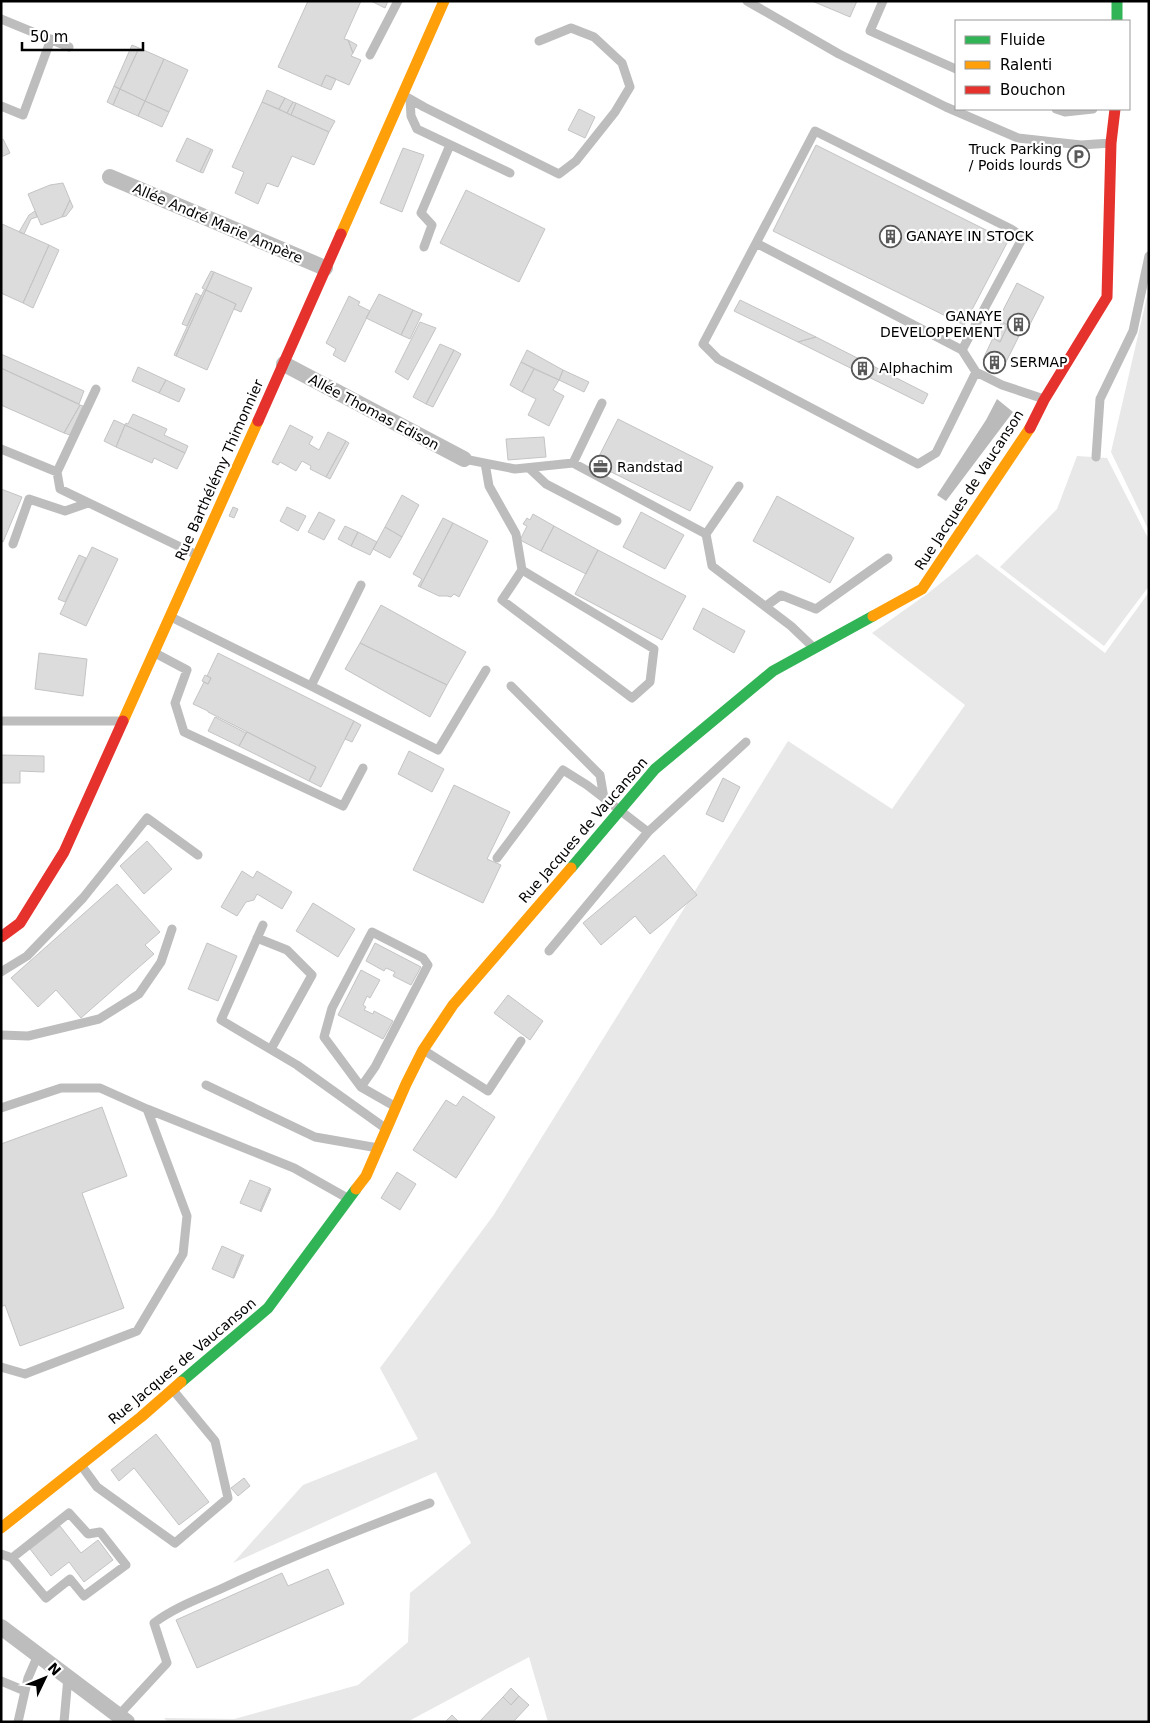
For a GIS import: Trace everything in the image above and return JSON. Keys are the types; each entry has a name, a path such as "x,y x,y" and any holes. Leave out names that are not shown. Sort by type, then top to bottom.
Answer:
{"street":[{"name":"Rue Barthélémy Thimonnier","path":"1,938 20,923 64,852 284,364 325,268 406,97 444,1"},
{"path":"1117,1 1117,20"},
{"name":"Rue Jacques de Vaucanson","path":"1,1528 173,1390 268,1308 366,1176 423,1050 453,1005 655,769 773,671 922,588 1028,432 1044,400 1107,297 1112,143 1115,110"},
{"name":"Allée André Marie Ampère","path":"110,177 325,268"},
{"name":"Allée Thomas Edison","path":"284,364 464,459"},
{"path":"1,1627 122,1719"}],"lane":[{"path":"370,56 398,1"},
{"path":"747,1 839,54 946,107 1018,138 1082,145 1112,143"},
{"path":"883,1 870,31 955,69"},
{"path":"1,19 68,47"},
{"path":"406,97 559,174 576,162 615,112 630,87 622,63 594,37 571,28 539,41"},
{"path":"1,106 23,115 51,39"},
{"path":"406,97 417,130 510,173"},
{"path":"1059,110 1065,112 1084,110"},
{"path":"962,350 1023,237 1011,229 815,131 703,344 718,359 918,464 936,452 976,372"},
{"path":"424,247 432,225 421,213 450,145"},
{"path":"756,244 962,350 976,372 1044,400"},
{"path":"1096,457 1100,399 1133,331 1149,256"},
{"path":"96,388 56,472 60,489 197,556"},
{"path":"573,463 602,403"},
{"path":"1,449 56,472"},
{"path":"464,459 515,469 573,463 706,534"},
{"path":"485,464 489,486 516,534 522,570 502,600 632,698 650,682 654,649 522,570"},
{"path":"529,468 546,484 617,521"},
{"path":"740,486 706,534 712,566 791,626 814,648"},
{"path":"13,544 29,499 65,511 88,503"},
{"path":"766,606 781,595 816,609 888,558"},
{"path":"311,686 361,585"},
{"path":"170,616 438,750 486,670"},
{"path":"154,652 187,670 175,703 184,732 343,806 363,768"},
{"path":"511,686 600,775 604,798"},
{"path":"1,721 123,721"},
{"path":"549,951 648,832 746,742"},
{"path":"497,858 563,770 587,785 648,832"},
{"path":"1,972 28,956 83,898 148,818 198,855"},
{"path":"263,925 221,1020 297,1065 386,1129"},
{"path":"1,1035 28,1036 99,1019 139,994 160,962 172,929"},
{"path":"361,1087 375,1067 428,965 423,958 372,932 332,1008 324,1037 361,1087 396,1107"},
{"path":"257,938 287,950 312,975 271,1049"},
{"path":"423,1050 488,1091 521,1041"},
{"path":"206,1085 315,1137 378,1148"},
{"path":"1,1108 61,1088 100,1088 294,1168 349,1199"},
{"path":"1,1367 25,1374 137,1331 182,1254 187,1216 147,1109"},
{"path":"81,1465 97,1487 175,1543 228,1498 215,1441 173,1390"},
{"path":"122,1719 166,1663 154,1623 165,1614 266,1569 430,1503"},
{"path":"1,1554 12,1558 46,1598 70,1579 84,1596 126,1565 100,1532 88,1534 69,1512 12,1558"},
{"path":"18,1722 28,1678 38,1655"},
{"path":"64,1722 68,1677"},
{"path":"1,1681 25,1691"}],"shaded area":[{"path":"1149,288 1149,531 1111,452"},
{"path":"997,399 1013,412 946,501 937,495 986,420"},
{"path":"1077,456 1107,458 1149,540 1149,586 1104,646 1000,567 1057,509"},
{"path":"977,554 1105,653 1149,592 1149,1722 548,1722 529,1657 407,1722 168,1722 164,1718 234,1719 358,1685 408,1642 410,1593 471,1543 436,1472 233,1563 303,1485 418,1439 380,1368 493,1216 788,741 892,809 965,705 872,633 927,594"}],"building":[{"path":"308,1 361,1 344,39 348,40 353,53 351,56 361,60 349,85 326,75 321,86 278,67"},
{"path":"371,1 388,1 385,8"},
{"path":"812,1 857,1 850,17"},
{"path":"348,40 357,45 353,53"},
{"path":"132,45 139,48 120,89 114,86"},
{"path":"139,48 164,59 145,101 120,89"},
{"path":"164,59 188,70 169,112 145,101"},
{"path":"326,75 336,79 331,90 321,86"},
{"path":"114,86 120,89 113,105 107,102"},
{"path":"120,89 145,101 138,116 113,105"},
{"path":"267,90 285,98 279,109 262,102"},
{"path":"285,98 293,102 287,113 279,109"},
{"path":"145,101 169,112 162,127 138,116"},
{"path":"262,102 329,132 314,165 292,156 278,187 267,183 258,204 235,193 244,172 232,167"},
{"path":"293,102 296,103 291,115 287,113"},
{"path":"296,103 335,121 329,132 291,115"},
{"path":"579,109 595,117 585,138 568,130"},
{"path":"187,138 211,149 200,172 176,161"},
{"path":"3,139 10,153 1,157 1,140"},
{"name":"GANAYE IN STOCK","path":"816,145 1008,241 964,325 773,231"},
{"path":"403,148 424,155 402,212 380,203"},
{"path":"211,149 213,150 203,173 200,172"},
{"path":"63,183 70,200 62,217 41,225 28,194 50,185"},
{"path":"466,190 545,229 519,282 440,243"},
{"path":"70,200 73,207 66,216 62,217"},
{"path":"35,211 37,217 31,219 24,234 19,232 29,215"},
{"path":"2,224 49,245 23,303 1,293"},
{"path":"49,245 59,250 33,308 23,303"},
{"path":"211,271 214,272 206,290 202,288"},
{"path":"214,272 252,288 241,312 234,309 236,304 206,290"},
{"name":"GANAYE DEVELOPPEMENT","path":"1017,283 1044,297 1025,334 1021,332 1005,364 985,355 993,338 1000,342 1008,325 998,320"},
{"path":"204,290 206,290 176,356 174,355"},
{"path":"206,290 236,304 207,370 176,356"},
{"path":"196,293 201,296 187,326 182,324"},
{"path":"379,294 413,310 401,335 366,318"},
{"path":"349,296 360,302 358,305 370,311 345,362 333,355 336,349 326,343"},
{"path":"740,300 816,337 798,342 734,311"},
{"path":"413,310 422,314 410,339 401,335"},
{"path":"420,322 436,328 408,380 395,372"},
{"path":"1002,322 1008,325 1000,342 993,338"},
{"name":"Alphachim","path":"816,337 928,394 923,404 798,342"},
{"path":"440,344 454,350 426,404 413,397"},
{"path":"454,350 461,354 433,407 426,404"},
{"path":"527,350 563,370 559,380 521,362"},
{"path":"1,354 84,391 79,404 1,368"},
{"name":"SERMAP","path":"985,355 1005,364 1002,370 983,360"},
{"path":"521,362 534,369 522,392 510,385"},
{"path":"138,367 166,380 159,393 132,381"},
{"path":"1,368 80,405 64,433 1,405"},
{"path":"534,369 559,380 553,390 564,396 549,426 528,415 536,399 522,392"},
{"path":"563,370 589,382 584,392 559,380"},
{"path":"166,380 185,389 179,402 159,393"},
{"path":"80,405 83,406 70,435 64,433"},
{"path":"133,414 167,429 164,435 188,446 185,453 125,425 126,423 128,424"},
{"path":"618,419 713,467 690,511 595,464"},
{"path":"114,420 125,425 116,447 104,441"},
{"path":"125,425 185,453 177,469 154,458 152,463 116,447"},
{"path":"290,425 313,437 309,444 319,450 328,432 346,441 326,477 310,469 311,466 302,461 296,471 280,462 278,465 272,462"},
{"path":"544,437 546,457 508,460 506,439"},
{"path":"346,441 349,443 330,479 326,477"},
{"path":"1,489 22,497 3,542 1,541"},
{"path":"402,495 419,505 402,537 385,527"},
{"path":"777,496 854,538 830,583 753,541"},
{"path":"233,507 238,509 234,518 229,516"},
{"path":"287,507 306,516 298,531 280,521"},
{"path":"319,512 335,520 324,540 308,532"},
{"path":"641,512 684,535 665,569 623,547"},
{"path":"533,514 554,526 541,551 520,540 527,526 523,524 527,518 530,520"},
{"path":"443,518 453,523 420,587 418,586 422,579 413,574"},
{"path":"453,523 488,541 459,597 454,594 451,597 439,596 420,587"},
{"path":"345,526 358,532 351,546 338,539"},
{"path":"554,526 598,550 586,574 541,551"},
{"path":"385,527 402,537 390,558 373,549"},
{"path":"358,532 377,542 370,555 351,546"},
{"path":"92,547 118,559 86,626 60,614"},
{"path":"598,550 686,596 662,640 575,594"},
{"path":"79,555 86,558 65,602 58,599"},
{"path":"381,605 466,652 447,685 360,643"},
{"path":"703,608 745,631 734,653 693,629"},
{"path":"360,643 447,685 430,717 345,669"},
{"path":"39,653 87,659 83,696 35,689"},
{"path":"218,653 354,721 321,787 309,781 316,767 193,704 204,682 208,684 211,678 207,676"},
{"path":"205,675 211,678 208,684 202,681"},
{"path":"215,717 246,733 239,746 208,731"},
{"path":"354,721 361,725 352,742 345,739"},
{"path":"247,732 316,767 309,781 239,746"},
{"path":"409,751 444,769 432,792 398,774"},
{"path":"1,755 44,756 44,772 20,771 20,783 1,783"},
{"path":"723,778 740,787 723,822 706,814"},
{"path":"454,785 510,812 487,859 501,865 483,903 413,870"},
{"path":"147,841 172,869 144,894 120,866"},
{"path":"664,855 697,895 650,934 635,916 601,945 583,923"},
{"path":"242,871 253,878 257,871 292,892 282,909 257,894 254,900 246,902 237,916 221,907"},
{"path":"117,884 160,932 145,945 154,954 81,1018 56,990 38,1007 11,978"},
{"path":"313,903 355,929 338,957 296,931"},
{"path":"207,943 237,956 218,1001 188,989"},
{"path":"375,943 421,967 411,985 393,976 395,972 386,968 384,971 366,961"},
{"path":"361,970 380,980 370,998 367,996 363,1005 366,1007 364,1010 373,1014 374,1011 393,1021 383,1039 338,1015"},
{"path":"508,995 543,1021 530,1040 494,1013"},
{"path":"463,1096 495,1117 456,1178 413,1150 446,1100 456,1106"},
{"path":"102,1107 127,1176 82,1193 124,1308 20,1346 5,1305 1,1307 1,1144"},
{"path":"397,1172 416,1184 400,1210 381,1198"},
{"path":"250,1180 270,1188 260,1211 240,1203"},
{"path":"271,1189 261,1212 260,1211"},
{"path":"222,1246 242,1255 233,1278 212,1269"},
{"path":"242,1255 244,1255 233,1278"},
{"path":"156,1434 209,1502 179,1525 134,1468 119,1481 111,1470"},
{"path":"244,1478 250,1486 238,1496 231,1488"},
{"path":"60,1526 81,1553 98,1540 113,1560 84,1582 69,1562 51,1576 30,1549"},
{"path":"328,1569 344,1604 197,1668 176,1620 282,1573 288,1586"},
{"path":"511,1688 519,1696 511,1705 503,1697"},
{"path":"519,1696 529,1705 513,1722 479,1722 503,1697 511,1705"},
{"path":"452,1715 459,1722 445,1722"}],"traffic: fast":[{"path":"1117,1 1117,20"},
{"path":"571,868 655,769 773,671 873,616"},
{"path":"181,1382 268,1308 356,1189"}],"traffic: slow":[{"path":"341,234 444,1"},
{"path":"123,721 258,421"},
{"path":"873,616 922,589 1030,428"},
{"path":"356,1189 366,1176 423,1050 453,1005 571,868"},
{"path":"1,1528 141,1417 181,1382"}],"traffic: jam":[{"path":"1030,428 1044,400 1107,297 1111,143 1115,110"},
{"path":"258,421 341,234"},
{"path":"1,937 20,923 64,852 123,721"}],"place":[{"name":"Truck Parking / Poids lourds","path":"1078,157"},
{"name":"GANAYE IN STOCK","path":"890,236"},
{"name":"GANAYE DEVELOPPEMENT","path":"1018,324"},
{"name":"SERMAP","path":"994,362"},
{"name":"Alphachim","path":"863,368"},
{"name":"Randstad","path":"601,467"}]}
